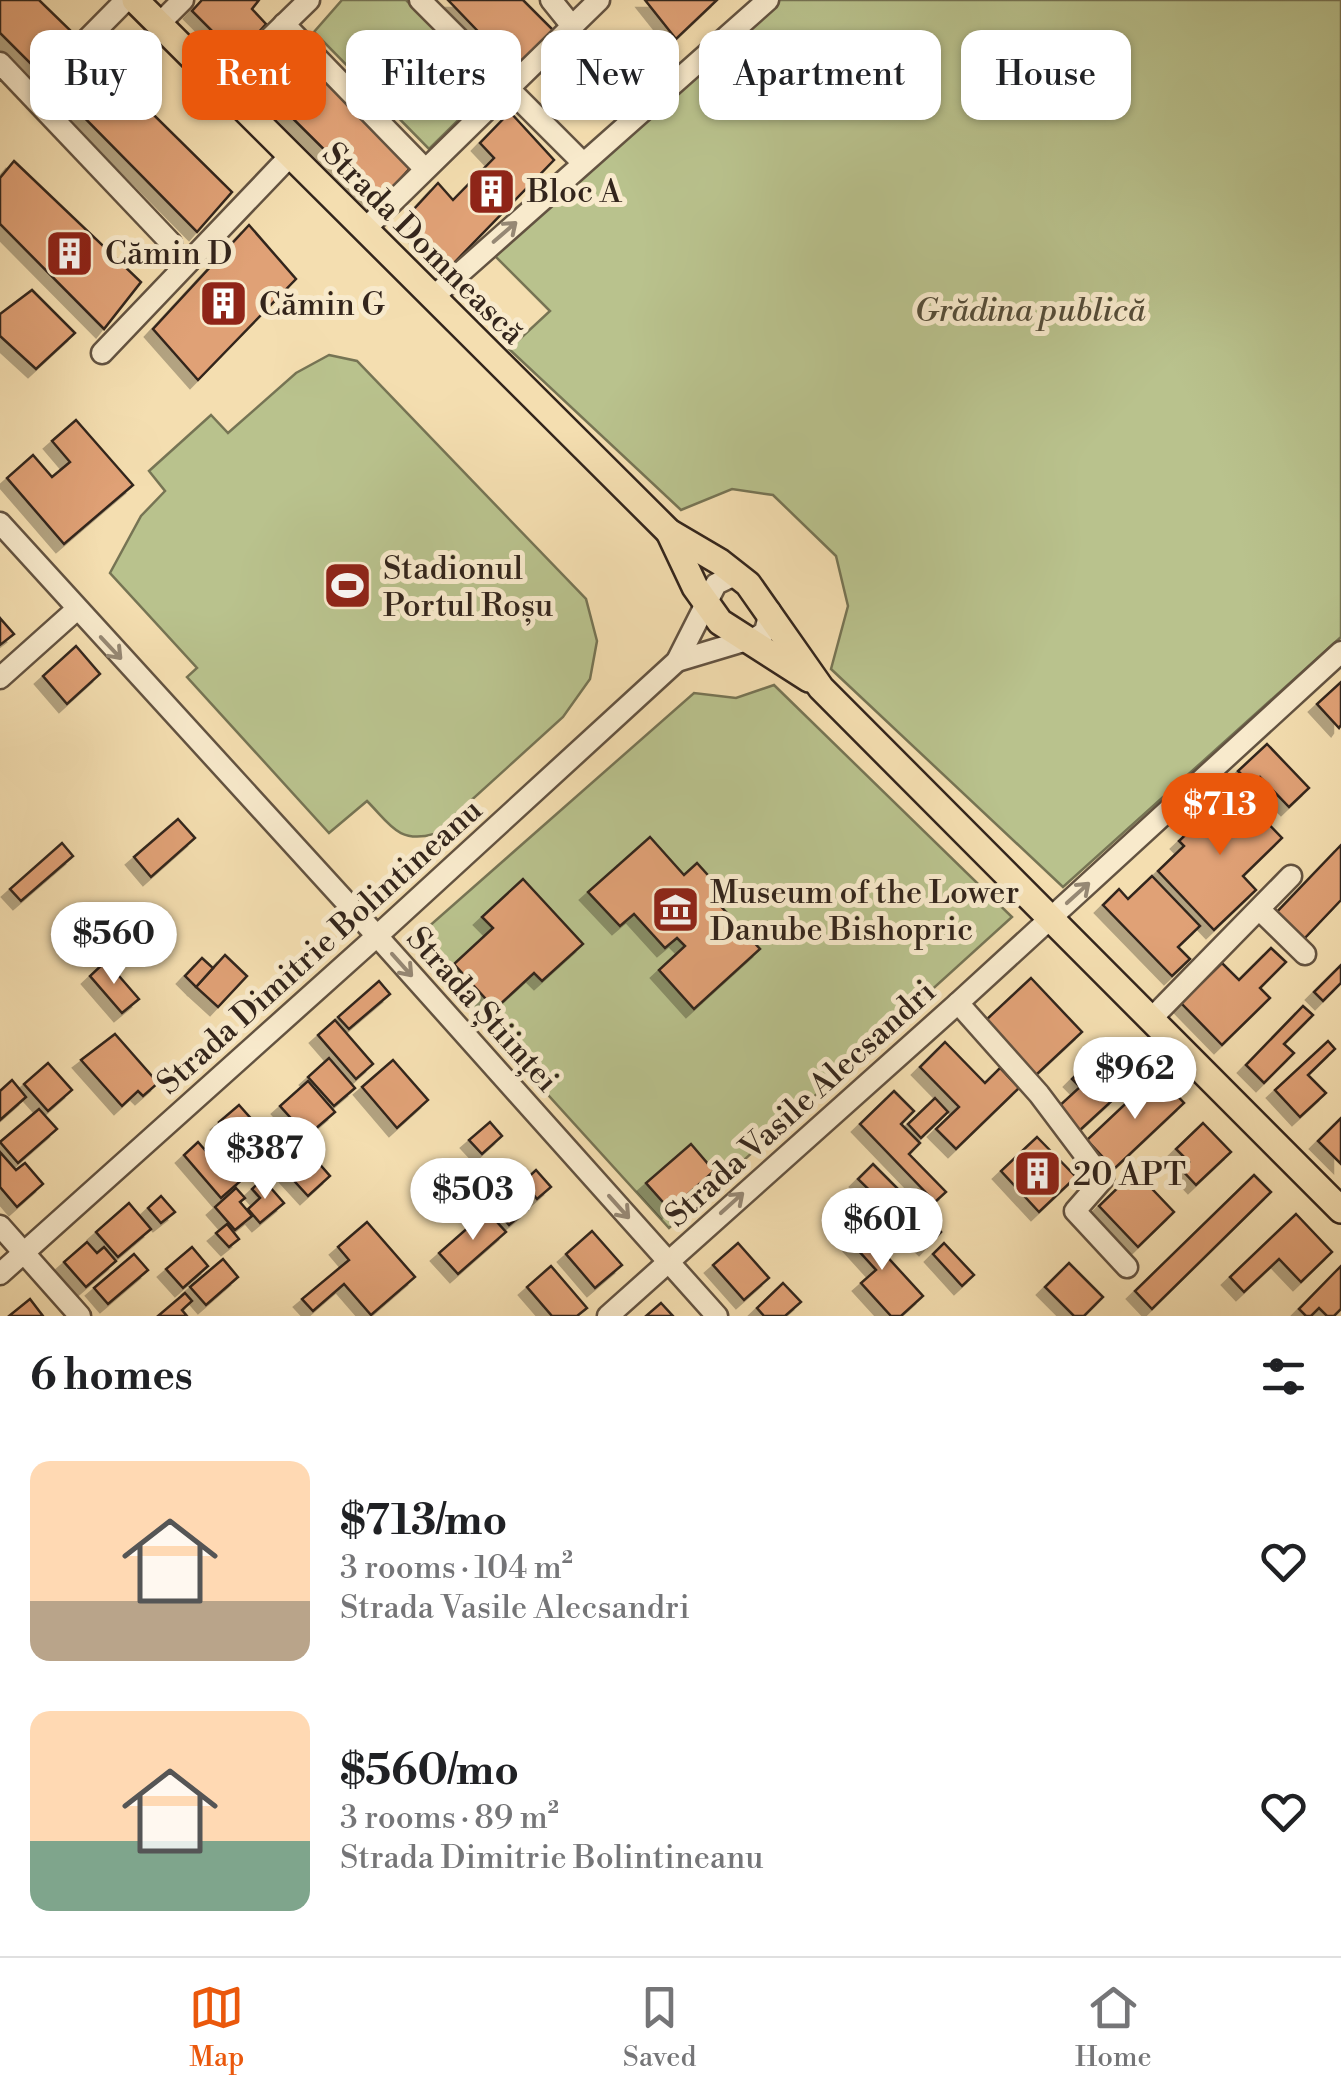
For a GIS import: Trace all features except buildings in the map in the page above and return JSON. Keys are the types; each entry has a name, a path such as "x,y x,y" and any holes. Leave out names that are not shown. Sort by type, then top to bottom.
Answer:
{"main road":[{"name":"Strada Domnească","path":"135,0 182,47"},
{"name":"Strada Domnească","path":"255,120 670,532 736,574 759,594 821,688 1341,1210"},
{"name":"Strada Domnească","path":"670,532 705,604 720,622 821,688"}],"street":[{"path":"96,30 126,0"},
{"path":"159,24 183,0"},
{"path":"278,30 309,0"},
{"path":"420,0 451,30"},
{"path":"551,0 572,26"},
{"path":"521,74 600,0"},
{"path":"433,297 768,0"},
{"path":"284,24 424,168"},
{"path":"0,62 30,93"},
{"path":"521,99 583,163"},
{"path":"55,120 171,243"},
{"path":"364,230 473,120"},
{"path":"102,353 290,156"},
{"name":"Strada Științei","path":"0,523 377,936 716,1316"},
{"name":"Strada Dimitrie Bolintineanu","path":"0,1274 677,662 716,584 736,574"},
{"path":"0,678 76,610"},
{"path":"745,640 765,632 770,611"},
{"name":"Strada Dimitrie Bolintineanu","path":"677,662 745,640"},
{"name":"Strada Vasile Alecsandri","path":"608,1316 958,1003 1341,652"},
{"path":"1152,1018 1291,876"},
{"path":"1260,910 1305,954"},
{"path":"958,1003 1039,1094 1103,1179 1075,1211 1127,1267"},
{"path":"0,1226 80,1316"}],"green space":[{"path":"342,0 406,0 436,30 346,30 346,65 326,44 326,30 316,30"},
{"name":"Grădina publică","path":"768,0 1341,0 1341,637 1063,887 831,669 848,606 836,556 773,495 732,489 681,510 509,349 550,311 487,248 632,120 679,120 679,79 699,61 699,120 941,120 941,30 734,30"},
{"path":"400,120 458,120 429,149"},
{"name":"Stadionul Portul Roșu","path":"329,355 357,361 586,599 597,641 590,679 563,717 434,834 403,834 367,801 329,833 187,677 197,668 110,573 141,516 165,491 149,471 211,415 228,433 296,373"},
{"path":"774,685 1012,917 669,1228 410,943 694,693 736,698"}],"place":[{"name":"Bloc A","path":"492,191"},
{"name":"Cămin D","path":"70,253"},
{"name":"Cămin G","path":"224,304"},
{"name":"Stadionul Portul Roșu","path":"348,586"},
{"name":"Museum of the Lower Danube Bishopric","path":"675,910"},
{"name":"20 APT","path":"1038,1174"}]}
